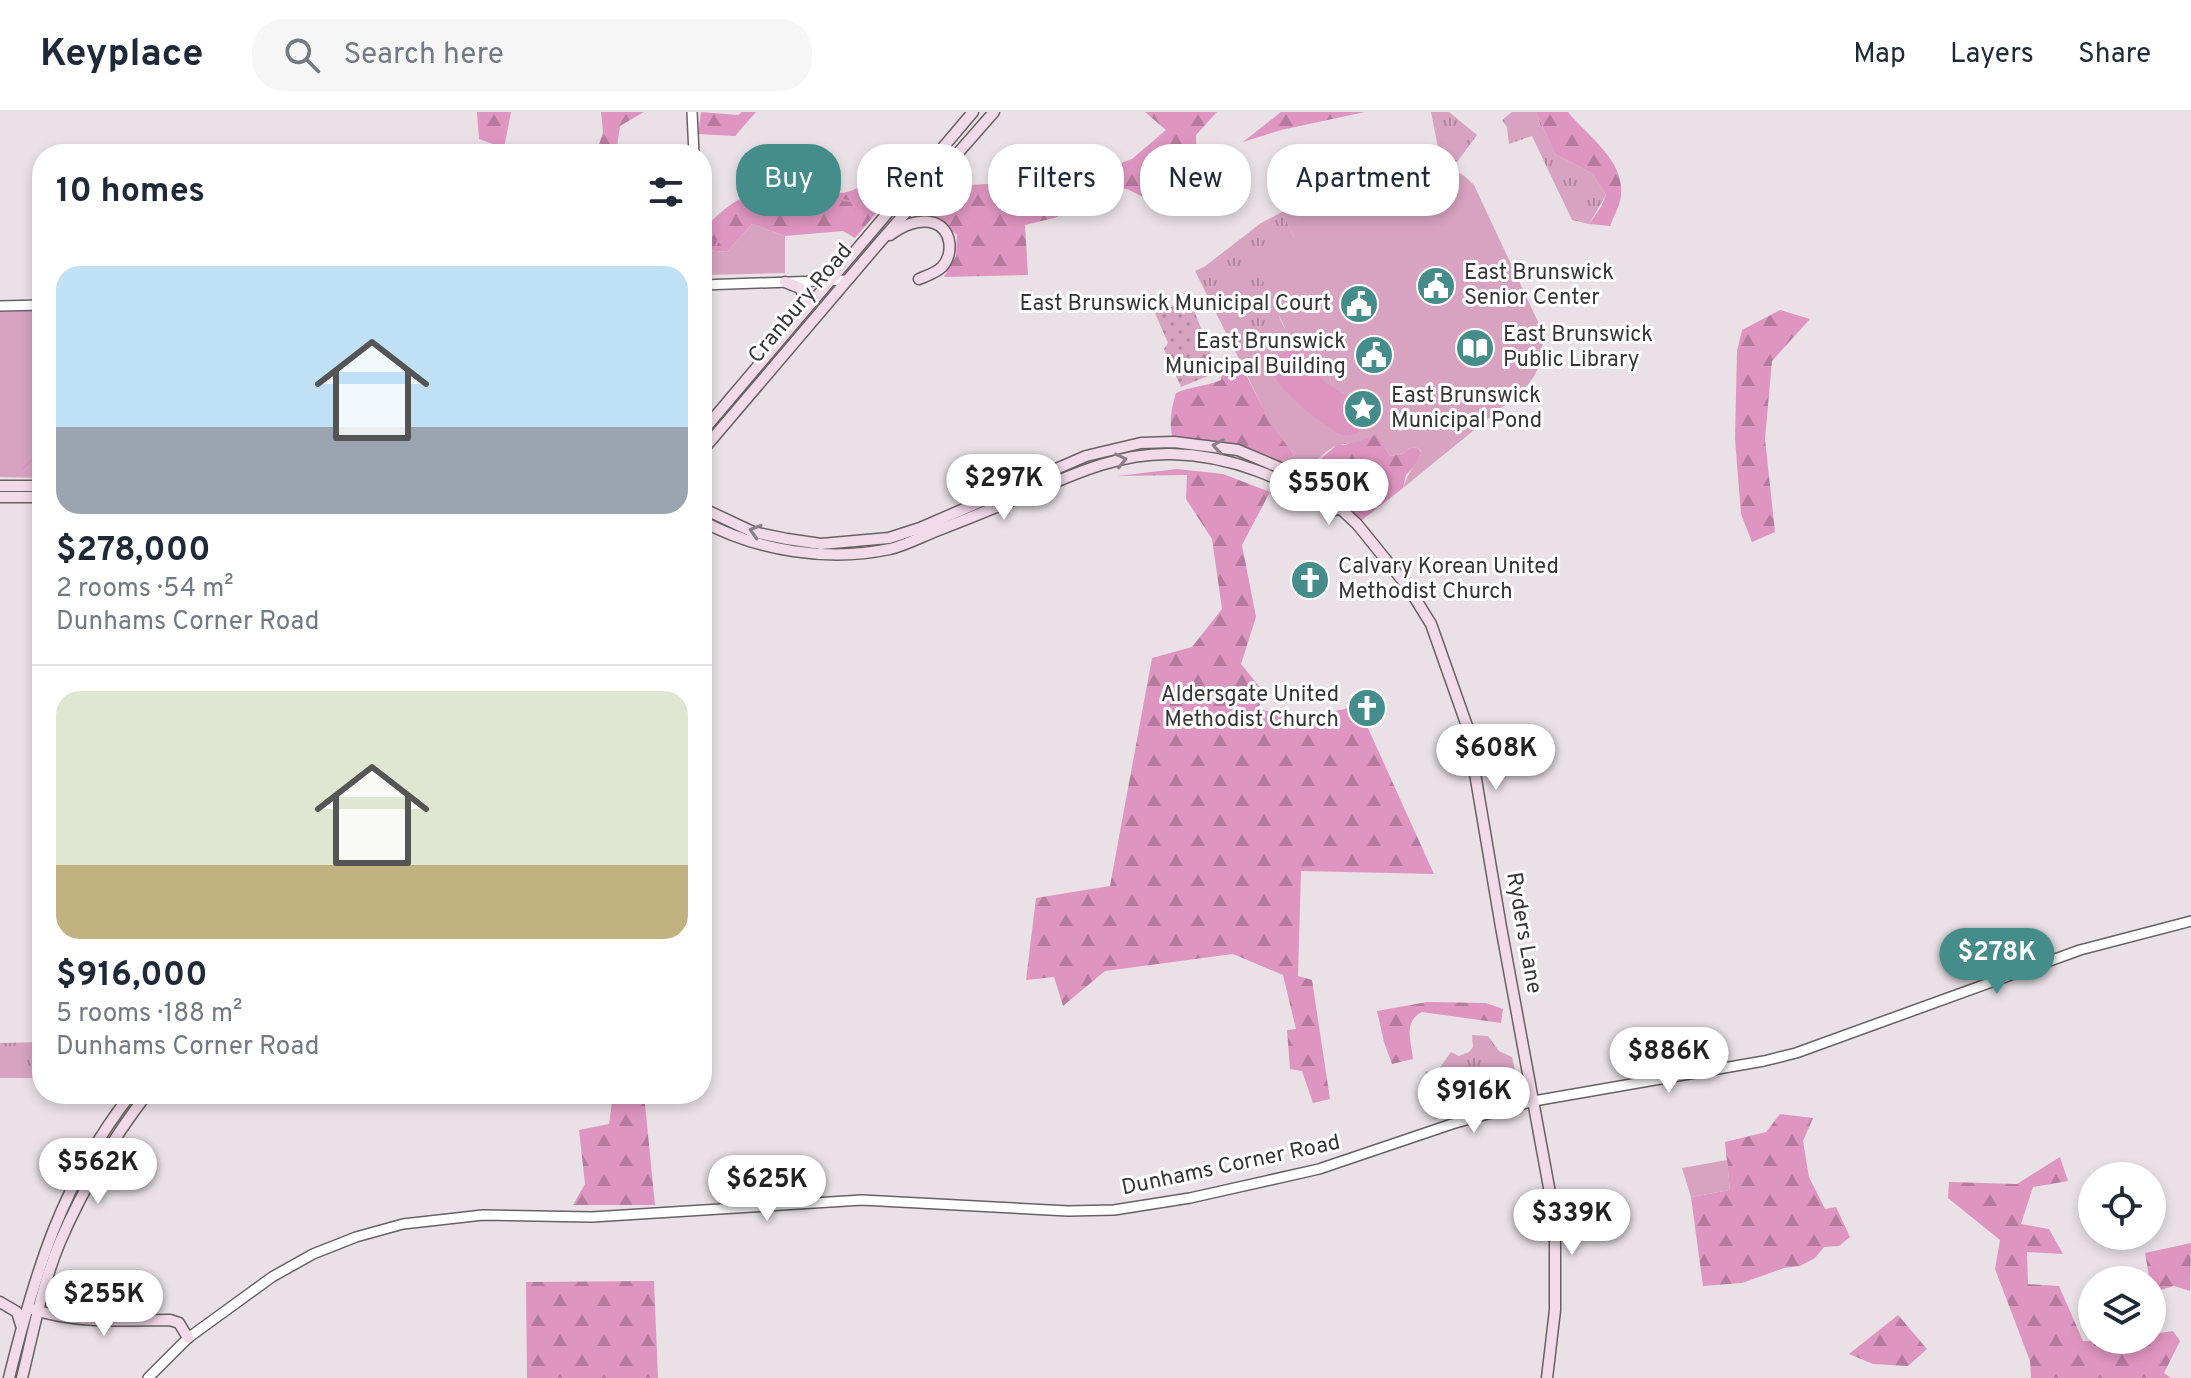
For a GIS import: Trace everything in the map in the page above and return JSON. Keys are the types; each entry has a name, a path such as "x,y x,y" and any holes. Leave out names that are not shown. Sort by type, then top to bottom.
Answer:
{"main road":[{"name":"Cranbury Road","path":"712,420 973,112"},
{"name":"Cranbury Road","path":"712,439 994,112"},
{"path":"879,243 898,229 912,224 931,222 940,226 949,241 947,258 938,270 919,279"},
{"path":"785,282 800,288 803,294 800,316"},
{"name":"Ryders Lane","path":"712,513 753,532 787,539 821,544 878,540 920,528 1086,456 1141,443 1174,442 1238,450 1278,467 1317,487 1357,524 1408,587 1431,624 1467,726 1555,1220 1555,1310 1547,1378"},
{"name":"Ryders Lane","path":"712,526 763,547 849,554 893,548 1088,468 1130,457 1168,454 1206,456 1249,466 1315,498 1357,524"},
{"path":"0,486 32,486"},
{"path":"0,497 32,497"},
{"path":"9,1378 26,1308 61,1207 99,1139 124,1104"},
{"path":"22,1378 38,1311 60,1243 103,1157 140,1104"},
{"path":"0,1302 17,1312 21,1328"},
{"path":"26,1308 55,1317 85,1321 170,1320 179,1323 188,1338"}],"street":[{"path":"692,112 694,144"},
{"path":"712,285 847,280"},
{"path":"0,306 32,305"},
{"name":"Dunhams Corner Road","path":"148,1378 188,1338 272,1277 313,1254 356,1237 403,1224 483,1215 592,1217 862,1200 1045,1210 1114,1210 1201,1196 1319,1169 1442,1127 1534,1101 1796,1053 2080,950 2191,921"}],"green space":[{"path":"477,112 511,112 505,144 479,139"},
{"path":"601,112 644,112 620,126 617,144 599,144 603,132"},
{"path":"701,112 738,115 756,112 735,136 698,134"},
{"path":"1145,112 1217,112 1196,135 1196,144 1150,144 1166,130"},
{"path":"1281,112 1365,112 1281,130 1243,142"},
{"path":"1431,112 1449,112 1477,135 1459,159 1459,144 1437,144"},
{"path":"1512,112 1536,112 1555,154 1593,174 1606,195 1589,224 1572,220 1532,136 1509,144 1507,127 1502,120"},
{"path":"1536,112 1568,112 1611,160 1621,183 1621,196 1610,226 1589,224 1606,195 1593,174 1555,154"},
{"path":"1140,152 1140,196 1124,189 1124,162"},
{"path":"1459,173 1474,185 1539,324 1542,351 1534,376 1522,391 1403,488 1421,451 1411,447 1403,454 1390,456 1377,434 1329,450 1302,480 1267,462 1281,461 1294,455 1269,421 1244,369 1253,364 1264,342 1285,328 1252,258 1294,237 1284,216 1459,216"},
{"path":"988,184 988,216 1058,216 1025,225 1028,275 944,277 956,256 957,235 934,216 972,216 972,186"},
{"path":"857,188 857,216 874,216 855,238 843,231 785,236 752,224 727,252 712,251 712,221 736,201 736,216 841,216 841,193"},
{"path":"1274,216 1284,216 1294,237 1279,317 1285,329 1257,348 1254,364 1244,369 1195,271"},
{"path":"752,224 785,236 785,273 712,275 712,251 727,252"},
{"path":"1190,300 1218,372 1181,387 1164,349 1168,343 1155,313"},
{"path":"32,310 32,478 0,477 0,312"},
{"path":"1780,310 1810,319 1772,361 1765,439 1775,532 1752,542 1741,514 1735,439 1737,351 1742,330"},
{"path":"1229,358 1238,359 1269,420 1294,455 1281,461 1267,462 1238,450 1174,442 1171,418 1176,393 1221,380 1224,363"},
{"path":"1376,432 1390,456 1403,454 1411,447 1421,452 1417,463 1406,475 1403,488 1357,524 1302,480 1312,466 1337,445 1345,445"},
{"path":"1177,469 1223,474 1270,492 1242,545 1256,617 1241,664 1262,690 1259,709 1299,719 1358,706 1434,874 1301,871 1298,976 1312,980 1330,1099 1313,1103 1302,1071 1290,1069 1287,1030 1296,1029 1283,975 1233,954 1105,971 1063,1006 1054,977 1026,980 1036,898 1110,886 1152,658 1192,647 1222,609 1212,539 1186,499 1187,475 1117,476"},
{"path":"1427,1002 1486,1003 1503,1009 1501,1023 1422,1012 1410,1026 1413,1059 1392,1064 1377,1011"},
{"path":"1472,1035 1488,1036 1499,1051 1512,1057 1519,1088 1511,1098 1434,1119 1425,1071 1436,1073 1451,1052 1459,1056 1469,1052 1473,1047"},
{"path":"32,1042 32,1078 0,1078 0,1043"},
{"path":"612,1104 645,1104 655,1205 573,1205 585,1184 579,1130 609,1124"},
{"path":"1780,1114 1813,1118 1803,1141 1809,1177 1825,1209 1836,1207 1850,1237 1839,1246 1824,1247 1815,1258 1800,1266 1784,1268 1742,1283 1703,1286 1691,1197 1730,1190 1725,1142 1766,1132"},
{"path":"2060,1157 2068,1181 2033,1187 2021,1224 2049,1229 2063,1254 2027,1252 2028,1284 2059,1286 2078,1330 2078,1354 2166,1354 2166,1332 2173,1331 2180,1341 2164,1373 2171,1378 2031,1378 2030,1361 1995,1269 2000,1240 1948,1198 1949,1182 2017,1184"},
{"path":"1727,1160 1730,1190 1691,1197 1682,1168"},
{"path":"2191,1243 2190,1291 2174,1286 2166,1288 2166,1266 2147,1266 2145,1253"},
{"path":"654,1281 658,1378 527,1378 526,1282"},
{"path":"1898,1315 1927,1349 1908,1366 1873,1364 1849,1354"}],"shaded area":[{"name":"East Brunswick Municipal Pond","path":"1296,349 1326,383 1343,394 1357,398 1361,408 1358,433 1344,435 1332,429 1298,403 1278,382 1272,373 1272,361 1280,354"}],"waterway":[{"path":"972,186 1009,184 1129,166 1176,134 1198,112"},
{"path":"716,245 733,214 774,198 799,202 828,198 857,202"},
{"path":"22,469 32,460"}],"place":[{"name":"East Brunswick Senior Center","path":"1436,286"},
{"name":"East Brunswick Municipal Court","path":"1359,304"},
{"name":"East Brunswick Public Library","path":"1475,348"},
{"name":"East Brunswick Municipal Building","path":"1374,355"},
{"name":"East Brunswick Municipal Pond","path":"1363,409"},
{"name":"Calvary Korean United Methodist Church","path":"1310,580"},
{"name":"Aldersgate United Methodist Church","path":"1367,708"}]}
